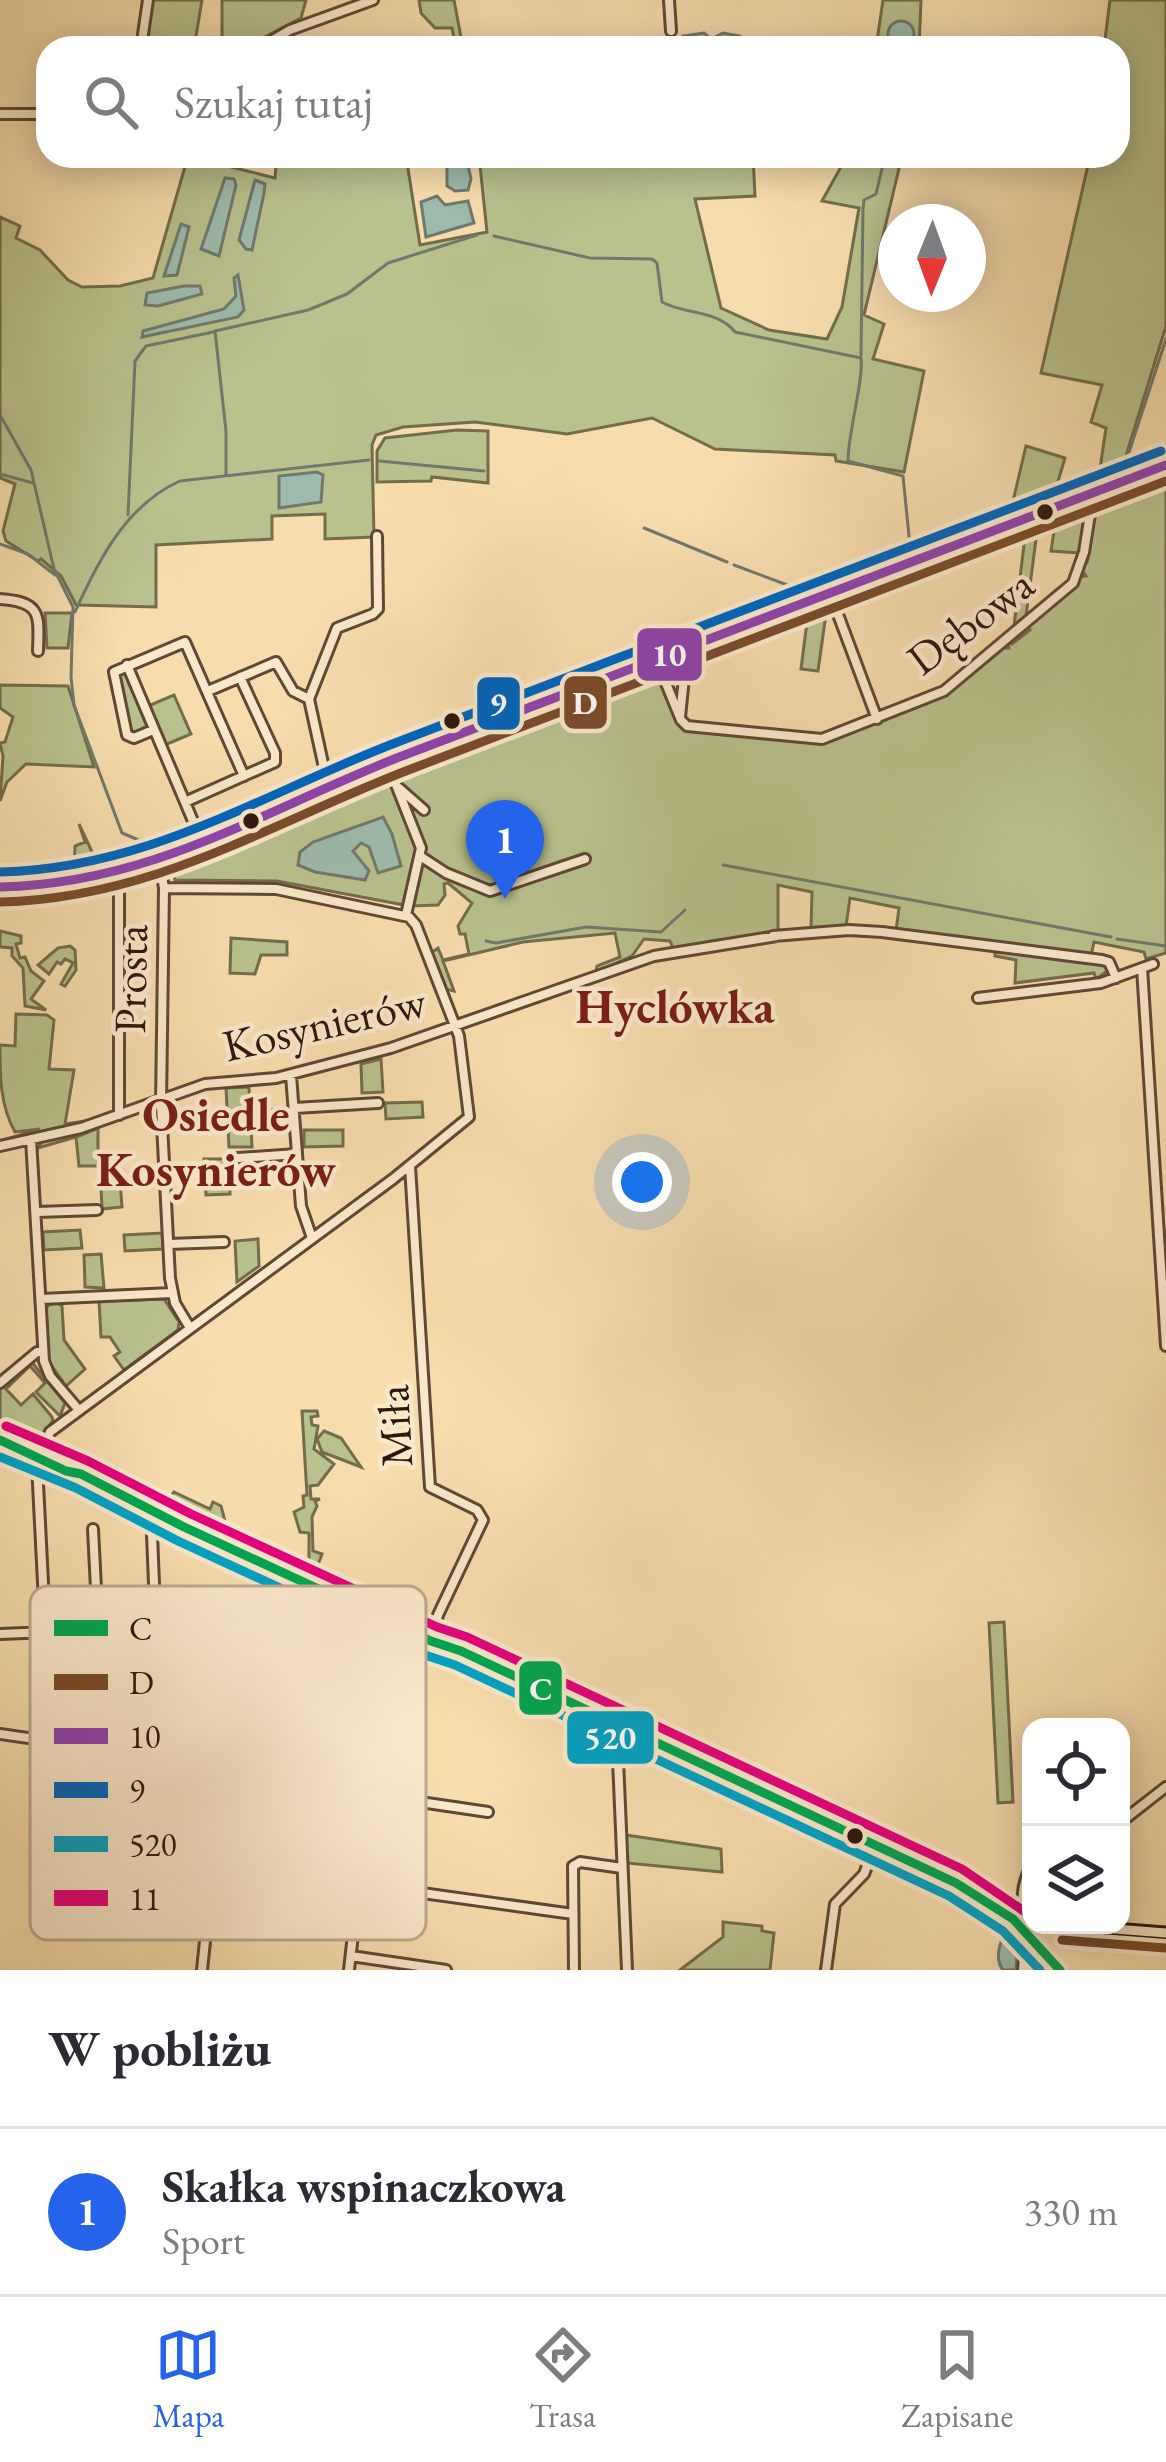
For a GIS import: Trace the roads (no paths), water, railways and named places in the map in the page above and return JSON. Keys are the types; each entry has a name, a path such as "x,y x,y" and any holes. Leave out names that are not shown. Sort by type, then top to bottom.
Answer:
{"street":[{"path":"143,36 148,0"},
{"path":"280,36 373,0"},
{"path":"669,0 671,31"},
{"path":"0,114 36,113"},
{"path":"0,887 54,887 119,874 387,762 1166,466"},
{"name":"Dębowa","path":"680,718 689,727 831,737 948,689 1071,585 1084,552 1091,508 1088,495"},
{"path":"328,786 309,699 337,628 378,609 376,536"},
{"path":"830,593 877,719"},
{"path":"0,599 21,601 34,609 38,651"},
{"path":"153,730 132,738 127,735 113,677 116,670 184,642 244,776"},
{"path":"680,718 687,647"},
{"path":"656,659 680,718"},
{"path":"208,691 276,662 293,691 309,699"},
{"path":"127,665 201,840"},
{"path":"184,802 273,764 276,758 240,676"},
{"path":"387,762 420,845 406,915"},
{"path":"398,787 424,810"},
{"path":"420,856 490,891 585,859"},
{"name":"Prosta","path":"159,858 164,888 161,1099 172,1293 190,1328"},
{"path":"119,874 119,1115"},
{"path":"44,1586 38,1458 50,1432 470,1117 456,1026 416,925 406,915 276,889 164,888"},
{"name":"Kosynierów","path":"0,1146 119,1115 213,1083 291,1075 456,1026 644,958 732,938 857,931 1097,959 1108,962 1116,978"},
{"path":"978,998 1087,985 1154,964"},
{"path":"1142,968 1166,1346"},
{"path":"291,1075 301,1206 312,1239"},
{"path":"295,1108 378,1103"},
{"path":"31,1139 43,1352 50,1376 78,1409"},
{"path":"238,1158 297,1154"},
{"name":"Miła","path":"410,1166 430,1486 477,1510 483,1520 430,1636"},
{"path":"37,1213 97,1210"},
{"path":"169,1244 224,1242"},
{"path":"40,1299 172,1293"},
{"path":"0,1383 43,1352"},
{"path":"0,1440 320,1586"},
{"path":"151,1509 152,1586"},
{"path":"93,1529 96,1586"},
{"path":"262,1586 263,1560"},
{"path":"263,1560 316,1586"},
{"path":"0,1634 30,1633"},
{"path":"426,1634 966,1888 1022,1922"},
{"path":"426,1635 430,1636"},
{"path":"620,1725 627,1970"},
{"path":"0,1734 30,1738"},
{"path":"1130,1815 1166,1787"},
{"path":"426,1802 488,1812"},
{"path":"826,1970 835,1904 864,1874 875,1845"},
{"path":"574,1970 574,1864 622,1868"},
{"path":"426,1894 573,1915"},
{"path":"1130,1930 1166,1933"},
{"path":"1023,1970 1027,1934"},
{"path":"1034,1934 1060,1970"},
{"path":"202,1970 204,1940"},
{"path":"349,1970 353,1940"},
{"path":"351,1956 446,1970"}],"waterway":[{"path":"861,355 864,200 876,194 882,168"},
{"path":"226,475 215,331 308,310 347,294 388,263 477,235"},
{"path":"494,236 590,258 652,259 657,263 662,302 719,319 735,332 861,358 848,461 903,476 911,556"},
{"path":"128,515 135,361 146,346 213,332"},
{"path":"1104,483 1121,477 1166,339"},
{"path":"0,415 31,470 54,569 73,607 74,705 122,833 153,850"},
{"path":"75,612 116,536 144,504 180,481 369,460"},
{"path":"1123,476 1166,460"},
{"path":"379,461 484,471"},
{"path":"1111,491 1166,470"},
{"path":"0,474 33,483"},
{"path":"1088,490 1100,485"},
{"path":"1062,499 1080,493"},
{"path":"1087,563 1098,499"},
{"path":"1017,517 1048,505"},
{"path":"995,525 1011,519"},
{"path":"644,528 727,562"},
{"path":"958,539 963,537"},
{"path":"931,549 952,541"},
{"path":"0,544 28,554 55,575"},
{"path":"920,553 926,551"},
{"path":"893,563 914,555"},
{"path":"734,565 790,586"},
{"path":"867,573 882,568"},
{"path":"855,578 861,575"},
{"path":"821,591 846,581"},
{"path":"723,865 1111,937"},
{"path":"486,941 586,927 661,932 685,910"},
{"path":"1117,939 1166,946"}],"place":[{"name":"Skałka wspinaczkowa","path":"505,899"}],"district":[{"name":"Hyclówka","path":"675,1006"},
{"name":"Osiedle Kosynierów","path":"216,1142"}]}
